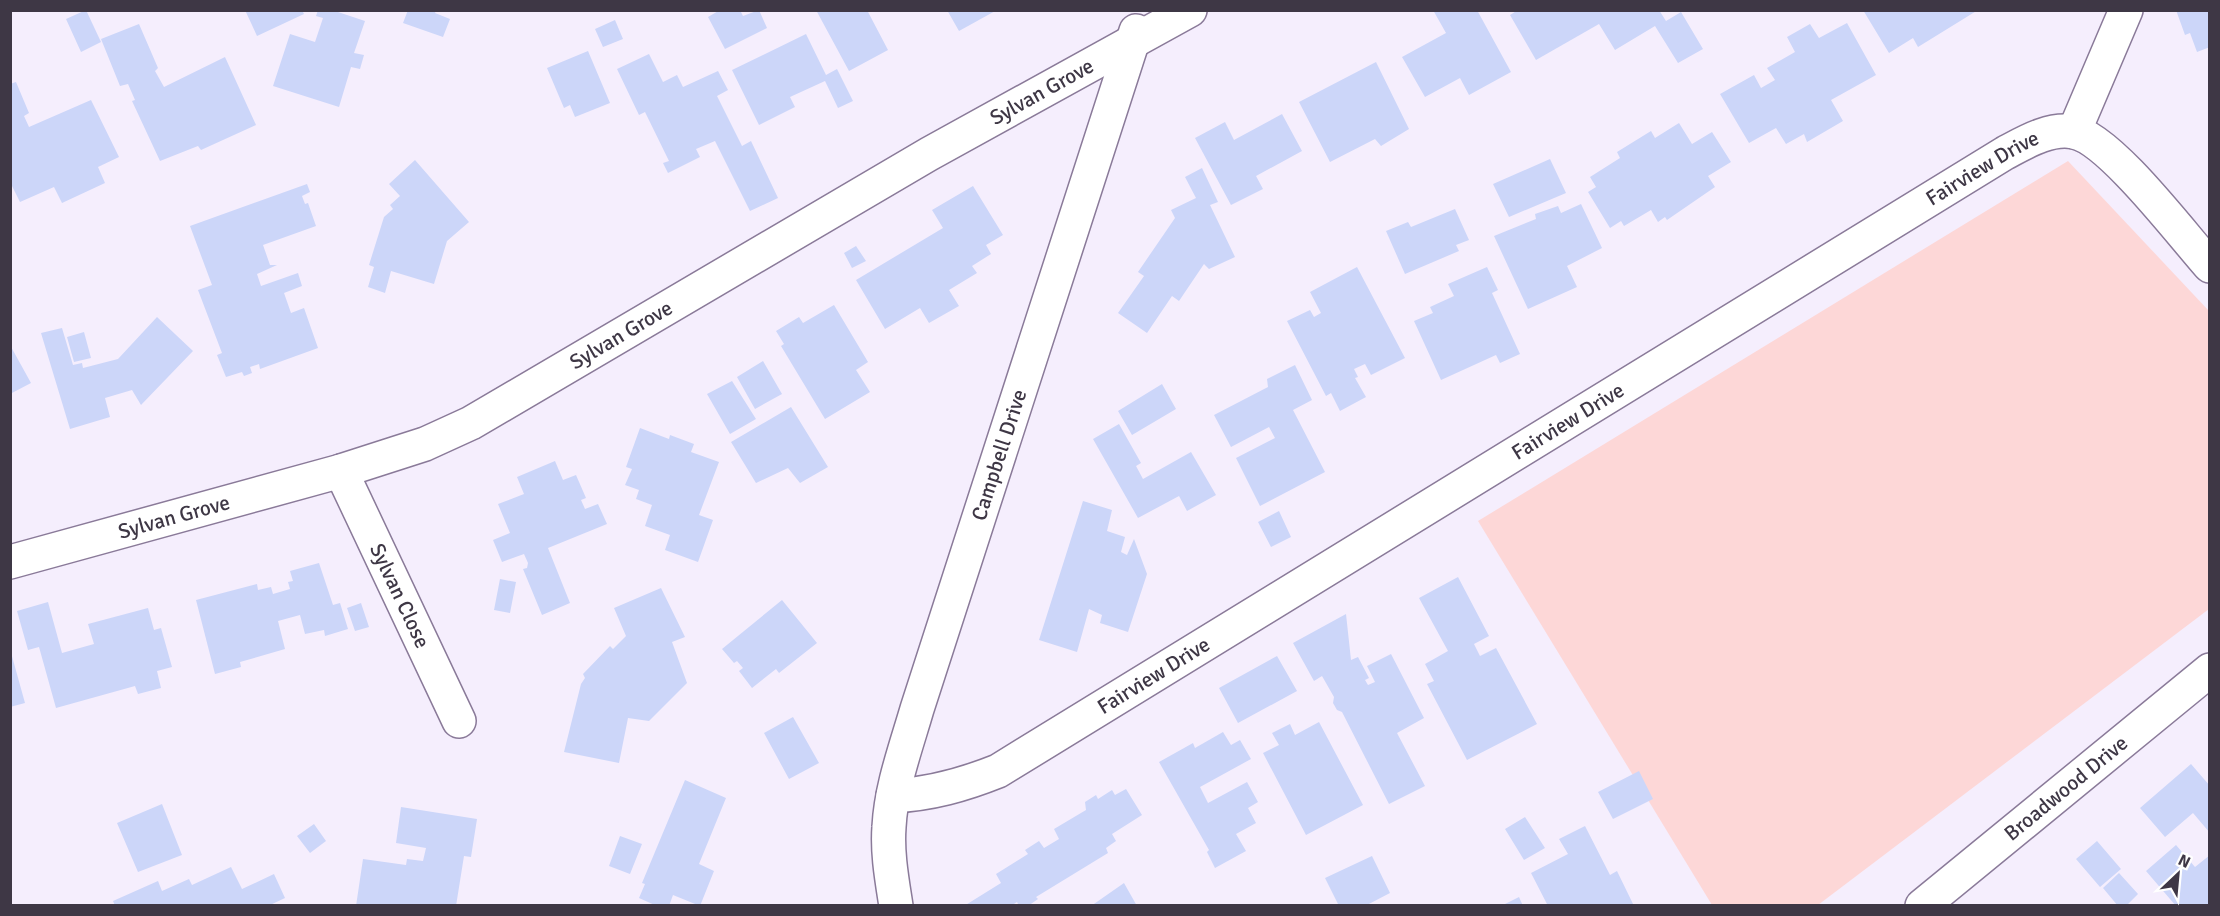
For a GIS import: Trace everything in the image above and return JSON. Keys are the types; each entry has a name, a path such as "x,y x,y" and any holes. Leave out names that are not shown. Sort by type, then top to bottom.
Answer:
{"street":[{"name":"Campbell Drive","path":"896,906 889,828 893,796 920,698 1143,10"},
{"name":"Sylvan Grove","path":"10,562 341,471 425,444 471,423 929,154 1062,83 1132,41 1190,10"},
{"path":"2126,10 2074,132 2112,155 2210,266"},
{"name":"Fairview Drive","path":"893,796 924,795 962,786 998,771 2005,153 2035,138 2060,132 2074,132"},
{"name":"Sylvan Close","path":"341,471 459,721"},
{"name":"Broadwood Drive","path":"1922,906 2210,670"}],"shaded area":[{"path":"2068,161 2209,311 2209,609 1818,905 1712,905 1478,521"}],"building":[{"path":"86,10 101,42 81,52 66,19"},
{"path":"245,10 302,10 304,14 257,36"},
{"path":"318,10 332,10 365,21 354,53 364,55 360,69 351,67 339,107 273,86 290,34 315,42 323,18 316,16"},
{"path":"408,10 436,10 435,13 450,19 443,37 403,23"},
{"path":"720,10 740,10 743,16 759,10 767,28 725,49 708,17"},
{"path":"816,10 867,10 888,50 849,71"},
{"path":"947,10 997,10 959,31"},
{"path":"1433,10 1477,10 1511,72 1469,95 1460,78 1425,97 1402,57 1446,33"},
{"path":"1518,10 1659,10 1666,21 1681,12 1703,49 1678,63 1655,26 1615,50 1599,24 1536,60 1510,15"},
{"path":"1863,10 1978,10 1918,47 1913,38 1889,53"},
{"path":"2176,10 2210,10 2210,47 2197,52 2190,33 2185,35"},
{"path":"615,20 623,39 603,47 595,29"},
{"path":"1847,23 1876,75 1831,100 1843,121 1807,142 1804,134 1786,144 1776,128 1749,143 1720,94 1754,75 1761,88 1775,80 1767,68 1795,52 1787,37 1810,24 1819,38"},
{"path":"139,24 158,68 155,71 164,87 225,57 256,125 201,150 198,146 160,161 132,101 135,100 128,84 120,86 101,39"},
{"path":"806,34 826,75 837,69 853,101 838,108 825,81 790,97 795,107 759,125 732,70"},
{"path":"588,51 610,103 575,117 570,105 564,108 547,68"},
{"path":"649,54 663,82 677,75 683,87 718,71 728,90 717,96 742,146 751,141 778,198 750,211 715,141 696,149 700,157 668,173 663,163 669,161 645,112 639,115 617,69"},
{"path":"1376,62 1409,129 1381,146 1375,139 1330,162 1299,102"},
{"path":"16,82 29,113 24,116 29,127 91,100 119,157 98,167 105,183 62,203 54,187 20,202 10,182 10,84"},
{"path":"1282,114 1302,151 1256,176 1263,189 1231,205 1195,138 1225,122 1234,140"},
{"path":"1679,123 1692,144 1712,132 1731,162 1708,176 1715,187 1667,220 1665,217 1658,222 1651,210 1624,226 1621,221 1610,228 1588,192 1596,187 1590,177 1620,158 1617,152 1651,131 1655,138"},
{"path":"1550,159 1566,193 1509,217 1493,184"},
{"path":"415,160 469,222 447,241 434,284 391,271 385,293 368,287 374,267 369,265 384,217 393,209 390,205 400,196 389,184"},
{"path":"1202,168 1218,202 1210,205 1235,257 1209,269 1204,264 1179,301 1172,296 1147,333 1118,313 1144,276 1138,272 1175,218 1171,210 1196,198 1185,177"},
{"path":"307,184 310,192 302,196 305,204 308,203 316,226 263,245 270,265 277,265 257,274 261,286 298,273 302,286 284,293 291,313 304,308 318,348 260,369 259,364 250,367 252,373 244,376 242,372 226,377 217,355 222,353 198,290 212,285 190,226"},
{"path":"973,186 1003,235 986,245 991,254 972,266 977,273 949,290 959,306 929,323 920,308 885,329 856,280 943,228 932,210"},
{"path":"1581,204 1602,248 1567,266 1577,287 1528,309 1494,236 1536,219 1535,214 1558,206 1561,213"},
{"path":"1455,209 1469,240 1456,245 1459,251 1405,274 1386,231 1408,222 1411,227"},
{"path":"856,246 866,261 852,268 844,253"},
{"path":"1357,267 1405,358 1371,375 1365,364 1354,369 1358,377 1355,378 1366,397 1340,411 1331,393 1326,396 1287,321 1310,310 1314,317 1321,313 1310,292"},
{"path":"1487,267 1498,290 1492,293 1520,354 1500,363 1496,355 1441,380 1414,321 1433,313 1430,307 1454,296 1448,284"},
{"path":"834,305 868,362 856,370 870,392 825,419 781,346 784,344 776,331 799,317 803,323"},
{"path":"157,317 193,351 141,405 132,390 105,398 110,417 70,429 41,333 62,328 73,365 82,363 83,368 118,359"},
{"path":"84,332 91,358 74,362 67,337"},
{"path":"10,345 31,383 10,394"},
{"path":"763,361 782,394 755,409 737,377"},
{"path":"1295,365 1312,400 1293,410 1325,472 1260,506 1236,458 1275,438 1269,427 1231,447 1214,415 1268,387 1267,379"},
{"path":"732,381 756,419 730,434 707,394"},
{"path":"1162,384 1176,409 1132,435 1118,411"},
{"path":"791,407 828,467 800,483 788,468 756,483 731,442"},
{"path":"1119,424 1141,463 1136,466 1143,479 1191,452 1216,495 1187,511 1179,496 1138,518 1093,439"},
{"path":"640,428 669,439 670,435 694,444 691,452 719,462 699,515 713,520 698,562 665,550 670,535 645,526 652,505 636,499 639,490 625,485 632,469 626,467"},
{"path":"555,461 563,480 576,475 586,498 581,500 585,509 598,504 607,524 548,548 570,603 542,615 523,569 527,568 528,563 524,554 502,562 493,540 510,533 498,504 524,494 517,477"},
{"path":"1083,501 1112,510 1107,531 1125,537 1121,552 1127,555 1134,539 1147,574 1128,632 1100,623 1102,615 1089,609 1077,652 1039,640"},
{"path":"1279,511 1291,537 1271,547 1258,522"},
{"path":"319,563 333,605 340,603 348,629 325,636 324,630 305,634 300,615 278,621 285,649 240,662 241,667 215,674 196,600 257,584 258,590 271,587 273,594 290,589 288,582 293,581 290,571"},
{"path":"1458,577 1489,636 1474,644 1480,656 1496,648 1537,724 1467,760 1427,684 1434,681 1425,664 1448,651 1419,598"},
{"path":"500,579 516,582 510,613 494,610"},
{"path":"661,588 685,637 672,642 687,683 649,721 628,718 619,763 564,752 581,684 585,678 583,674 610,646 613,649 626,636 614,608"},
{"path":"782,600 817,643 779,673 776,669 752,688 739,671 743,668 737,661 734,663 722,649"},
{"path":"48,602 62,653 94,644 88,624 148,608 154,630 161,628 172,667 157,671 161,688 138,694 135,686 56,708 39,647 28,650 17,611"},
{"path":"361,603 369,627 355,631 347,608"},
{"path":"1346,614 1351,660 1358,657 1369,678 1365,680 1368,685 1375,682 1367,666 1391,654 1424,718 1397,733 1425,786 1389,804 1342,712 1337,710 1333,703 1334,697 1322,676 1314,681 1293,643"},
{"path":"10,649 25,703 10,707"},
{"path":"1277,656 1297,691 1238,723 1219,688"},
{"path":"793,717 819,763 789,779 764,733"},
{"path":"1319,722 1363,805 1306,835 1263,753 1279,745 1272,733 1290,724 1295,735"},
{"path":"1223,732 1231,745 1240,740 1251,759 1200,787 1208,803 1247,782 1258,802 1248,808 1256,823 1236,834 1246,851 1215,868 1207,852 1209,850 1159,762 1193,743 1195,748"},
{"path":"2191,764 2210,786 2210,833 2193,813 2165,837 2140,808"},
{"path":"1639,771 1653,799 1613,819 1598,792"},
{"path":"685,780 726,798 699,864 714,871 700,906 673,895 669,906 657,906 639,898 645,884 642,883"},
{"path":"1126,789 1142,815 1112,834 1116,841 1106,848 1108,853 1036,897 1038,899 1028,906 1019,906 1017,902 1011,906 964,906 1001,883 996,874 1028,854 1025,850 1039,841 1044,848 1059,839 1054,829 1086,810 1085,802 1096,795 1098,799 1112,790 1115,795"},
{"path":"162,804 182,855 138,872 117,823"},
{"path":"401,807 477,819 471,857 464,856 456,906 356,906 363,859 406,865 407,859 423,861 426,848 396,843"},
{"path":"1525,817 1545,848 1524,860 1505,829"},
{"path":"314,824 326,841 310,853 297,836"},
{"path":"1585,826 1610,875 1617,871 1634,906 1548,906 1531,873 1568,854 1559,839"},
{"path":"620,836 642,844 630,874 609,866"},
{"path":"2097,841 2121,869 2100,887 2076,859"},
{"path":"2176,845 2195,867 2210,855 2210,906 2176,906 2146,871"},
{"path":"1372,856 1390,893 1365,906 1339,906 1325,878"},
{"path":"231,867 242,889 274,874 285,898 268,906 115,906 113,901 158,881 162,891 189,879 192,885"},
{"path":"2119,873 2138,894 2126,906 2118,906 2103,888"},
{"path":"1124,883 1137,906 1091,906"},
{"path":"1519,897 1523,906 1501,906"}]}
